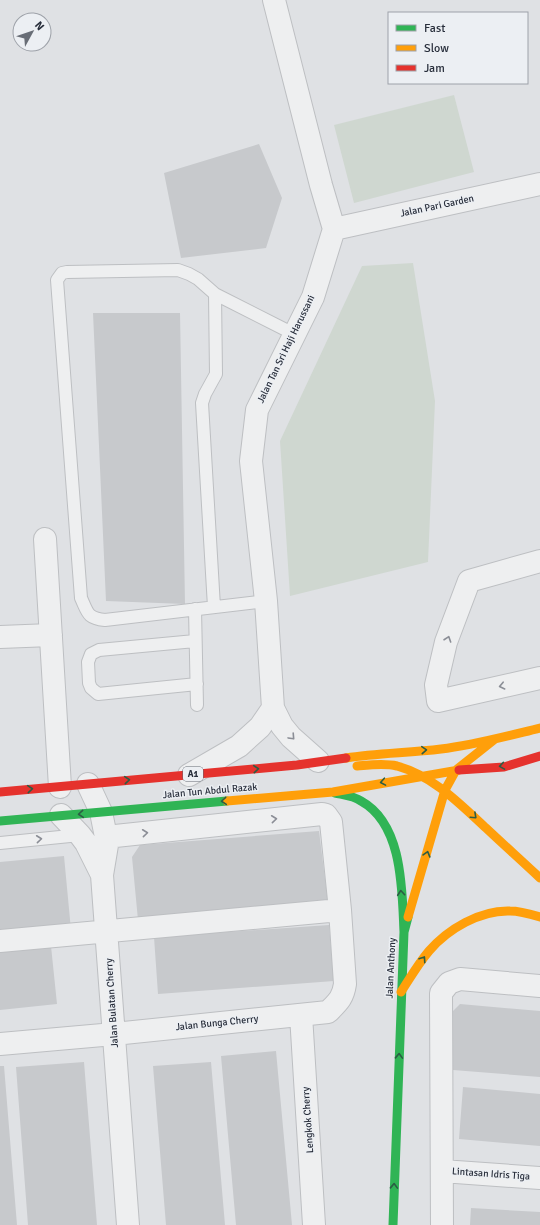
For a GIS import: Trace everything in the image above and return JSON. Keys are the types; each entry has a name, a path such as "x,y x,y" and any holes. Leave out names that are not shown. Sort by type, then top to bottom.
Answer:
{"main road":[{"name":"Jalan Tun Abdul Razak","path":"0,792 297,765 365,755 441,749 494,739 540,728"},
{"name":"Jalan Anthony","path":"392,1225 404,932 445,790 456,770 494,739"},
{"name":"Jalan Tun Abdul Razak","path":"0,821 333,792 421,775 504,766 540,756"},
{"name":"Jalan Tun Abdul Razak","path":"318,761 342,766 386,764 403,768 421,775 445,790 540,878"},
{"path":"333,792 362,801 381,819 388,831 394,845 399,869 404,932"},
{"path":"401,992 430,950 448,932 473,919 500,911 522,912 540,917"}],"street":[{"path":"274,0 320,185 334,229"},
{"name":"Jalan Pari Garden","path":"334,229 540,184"},
{"name":"Jalan Tan Sri Haji Harussani","path":"318,761 291,737 282,726 273,708 266,601 251,461 257,410 313,297 334,229"},
{"path":"46,539 60,787"},
{"path":"540,561 469,581 446,642 436,685 438,701 540,678"},
{"path":"0,637 51,635"},
{"path":"189,775 239,746 260,727 273,708"},
{"name":"Jalan Bulatan Cherry","path":"88,784 101,812 107,845 102,875 128,1225"},
{"name":"Jalan Bunga Cherry","path":"0,1044 328,1012 343,994 345,984 340,910 331,822 326,815 322,814 106,837"},
{"path":"61,815 86,843 102,875"},
{"path":"0,941 340,910"},
{"path":"442,1225 441,993 449,983 460,979 540,986"},
{"name":"Lengkok Cherry","path":"301,1015 314,1225"},
{"name":"Lintasan Idris Tiga","path":"442,1171 540,1178"}],"lane":[{"path":"266,601 105,620 94,618 88,612 81,598 57,280 62,273 67,272 178,270 198,279 215,294 294,334"},
{"path":"214,607 202,403 203,398 216,374 215,294"},
{"path":"194,609 197,705"},
{"path":"195,641 98,650 91,654 88,662 89,683 91,688 98,694 197,684"},
{"path":"0,842 80,835"}],"shaded area":[{"path":"454,95 474,172 354,203 334,125"},
{"path":"413,263 435,401 428,562 290,596 280,441 362,266"}],"building":[{"path":"259,144 282,198 266,248 181,258 164,173"},
{"path":"93,313 180,313 185,604 106,601"},
{"path":"319,831 328,903 138,920 132,857 140,845"},
{"path":"64,856 71,930 0,936 0,862"},
{"path":"329,925 334,981 158,994 154,937"},
{"path":"51,946 57,1004 0,1010 0,951"},
{"path":"460,1004 540,1011 540,1077 453,1070 449,1015"},
{"path":"276,1051 292,1225 236,1225 221,1056"},
{"path":"84,1062 97,1225 28,1225 16,1067"},
{"path":"211,1062 225,1225 166,1225 153,1066"},
{"path":"0,1066 4,1066 17,1225 0,1225"},
{"path":"463,1087 540,1094 540,1146 459,1139"},
{"path":"471,1208 540,1212 540,1225 470,1225"}],"traffic: fast":[{"path":"335,793 358,799 375,812 385,825 393,841 401,878 404,932"},
{"path":"0,821 227,801"},
{"path":"393,1225 404,932 408,917"}],"traffic: slow":[{"path":"346,758 453,747 540,728"},
{"path":"408,917 445,790 456,770 495,739"},
{"path":"357,766 382,764 397,766 422,776 434,783 466,809 540,878"},
{"path":"227,801 333,792 459,770"},
{"path":"401,992 429,951 445,935 465,922 487,914 510,911 540,917"}],"traffic: jam":[{"path":"459,770 504,767 540,756"},
{"path":"0,792 297,765 346,758"}]}
